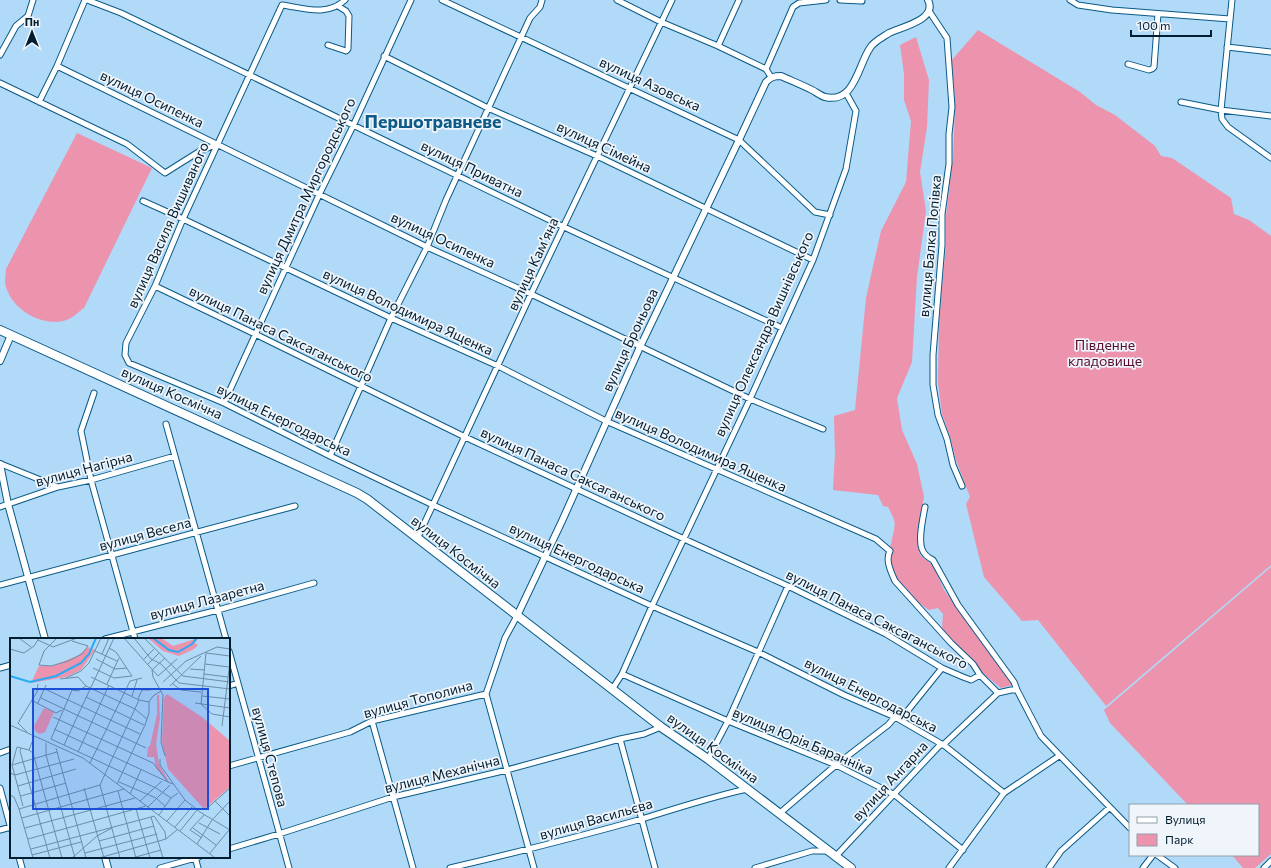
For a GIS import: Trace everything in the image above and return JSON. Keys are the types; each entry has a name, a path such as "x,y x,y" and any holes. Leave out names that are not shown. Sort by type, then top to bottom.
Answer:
{"main road":[{"name":"вулиця Космічна","path":"0,330 358,493 662,727 708,759 851,868"}],"street":[{"path":"0,55 16,26 28,16 33,0"},
{"path":"39,102 57,66 86,0"},
{"name":"вулиця Приватна","path":"86,0 121,13 353,126 782,328"},
{"name":"вулиця Василя Вишиваного","path":"129,363 125,355 126,343 155,286 183,219 282,2 325,11 338,6 345,0"},
{"name":"вулиця Дмитра Миргородського","path":"224,403 285,268 411,0"},
{"name":"вулиця Азовська","path":"442,0 740,140 815,212 830,215"},
{"path":"330,456 391,318 427,247 446,200 488,108 522,38 530,18 540,7 542,0"},
{"path":"617,0 661,22 718,46 766,69 771,77 781,76 826,97 837,97 846,94 854,84 870,46 890,33 926,16 929,11 930,2 928,0"},
{"name":"вулиця Кам’яна","path":"417,539 531,294 672,0"},
{"path":"718,46 739,0"},
{"path":"766,69 793,7 799,3 826,0"},
{"path":"840,0 862,1"},
{"path":"1070,0 1078,5 1112,10 1230,19"},
{"path":"1232,0 1221,110 1222,119 1228,127 1271,158"},
{"path":"328,45 343,51 348,49 349,16 346,11 338,6"},
{"name":"вулиця Балка Попівка","path":"929,11 947,38 952,107 949,134 949,164 942,214 942,245 933,355 933,385 938,415 947,439 953,465 962,486"},
{"path":"1128,64 1149,70 1154,67 1158,14"},
{"path":"1227,47 1271,52"},
{"name":"вулиця Сімейна","path":"384,56 488,108 597,156 813,260"},
{"name":"вулиця Осипенка","path":"57,66 427,247 531,294 750,399 823,429"},
{"name":"вулиця Броньова","path":"517,616 546,557 672,277 740,140 766,82 771,77"},
{"path":"0,83 127,144 164,173 200,151 218,144"},
{"name":"вулиця Олександра Вишнівського","path":"613,688 622,674 652,606 750,399 813,260 846,169 856,111 846,94"},
{"path":"1181,102 1221,110 1271,116"},
{"name":"вулиця Володимира Ященка","path":"143,201 391,318 498,366 606,421 876,539 890,551 887,556 894,581 951,643 973,664 980,675 998,693"},
{"name":"вулиця Панаса Саксаганського","path":"155,286 465,437 788,586 886,634 942,668 971,680 980,675"},
{"path":"0,361 11,335"},
{"name":"вулиця Енергодарська","path":"129,363 224,403 433,505 652,606 758,652 844,695 895,717 943,745 1004,793"},
{"path":"94,393 81,431 91,480 135,638"},
{"path":"166,424 226,638"},
{"name":"вулиця Нагірна","path":"0,507 58,487 91,480 175,456"},
{"path":"0,464 58,487"},
{"path":"0,464 8,504 45,638"},
{"name":"вулиця Весела","path":"0,585 295,506"},
{"path":"925,507 920,540 921,549 926,556 933,560 958,605 1004,666 1014,682 1041,736 1129,827"},
{"name":"вулиця Лазаретна","path":"109,638 218,610 314,583"},
{"path":"708,759 728,721 788,586"},
{"name":"вулиця Тополина","path":"230,766 350,732 372,721 486,694 505,638 517,616"},
{"name":"вулиця Степова","path":"230,655 289,868"},
{"path":"0,668 10,665"},
{"path":"780,813 836,765 869,741 895,717 905,714 942,668"},
{"name":"вулиця Юрія Баранніка","path":"622,674 728,721 836,765 895,795 963,850"},
{"path":"230,686 238,683"},
{"path":"998,693 1017,690"},
{"name":"вулиця Ангарна","path":"833,854 895,795 940,745 943,745 998,693"},
{"path":"486,694 534,868"},
{"path":"372,721 413,868"},
{"name":"вулиця Механічна","path":"230,848 393,798 644,734 662,727"},
{"path":"620,739 655,868"},
{"path":"0,752 10,749"},
{"path":"949,868 1004,793 1060,756"},
{"path":"0,788 10,824"},
{"name":"вулиця Васильєва","path":"450,868 529,850 641,819 708,798 747,789"},
{"path":"1048,868 1061,851 1109,808"},
{"path":"0,830 10,828"},
{"path":"755,868 812,851 833,854"},
{"path":"1143,868 1152,856"},
{"path":"1158,856 1175,868"},
{"path":"19,858 22,868"},
{"path":"105,858 108,868"},
{"path":"160,868 193,858"},
{"path":"196,858 198,868"},
{"path":"1264,868 1271,861"}],"green space":[{"name":"Південне кладовище","path":"978,30 1080,92 1096,105 1115,115 1155,146 1161,156 1172,158 1231,198 1234,214 1249,220 1271,236 1271,565 1106,706 1038,620 1022,621 984,577 966,504 970,497 956,460 942,414 938,383 939,323 946,244 946,216 953,157 955,108 951,61"},
{"path":"916,37 929,80 927,127 920,172 926,211 917,277 912,362 897,398 902,430 917,464 924,497 918,544 920,555 933,565 944,590 1009,677 1012,685 1001,688 981,672 942,629 943,614 938,608 929,610 917,601 906,591 894,573 890,548 894,529 893,516 888,507 883,506 878,495 833,490 835,453 834,416 855,410 866,298 881,231 906,182 911,121 904,100 904,74 900,45"},
{"path":"77,133 152,168 84,308 69,319 50,322 31,316 15,304 5,285 6,269"},
{"path":"1271,567 1271,854 1255,868 1243,868 1233,856 1259,856 1259,804 1187,804 1110,723 1104,710"}],"district":[{"name":"Першотравневе","path":"433,122"}]}
